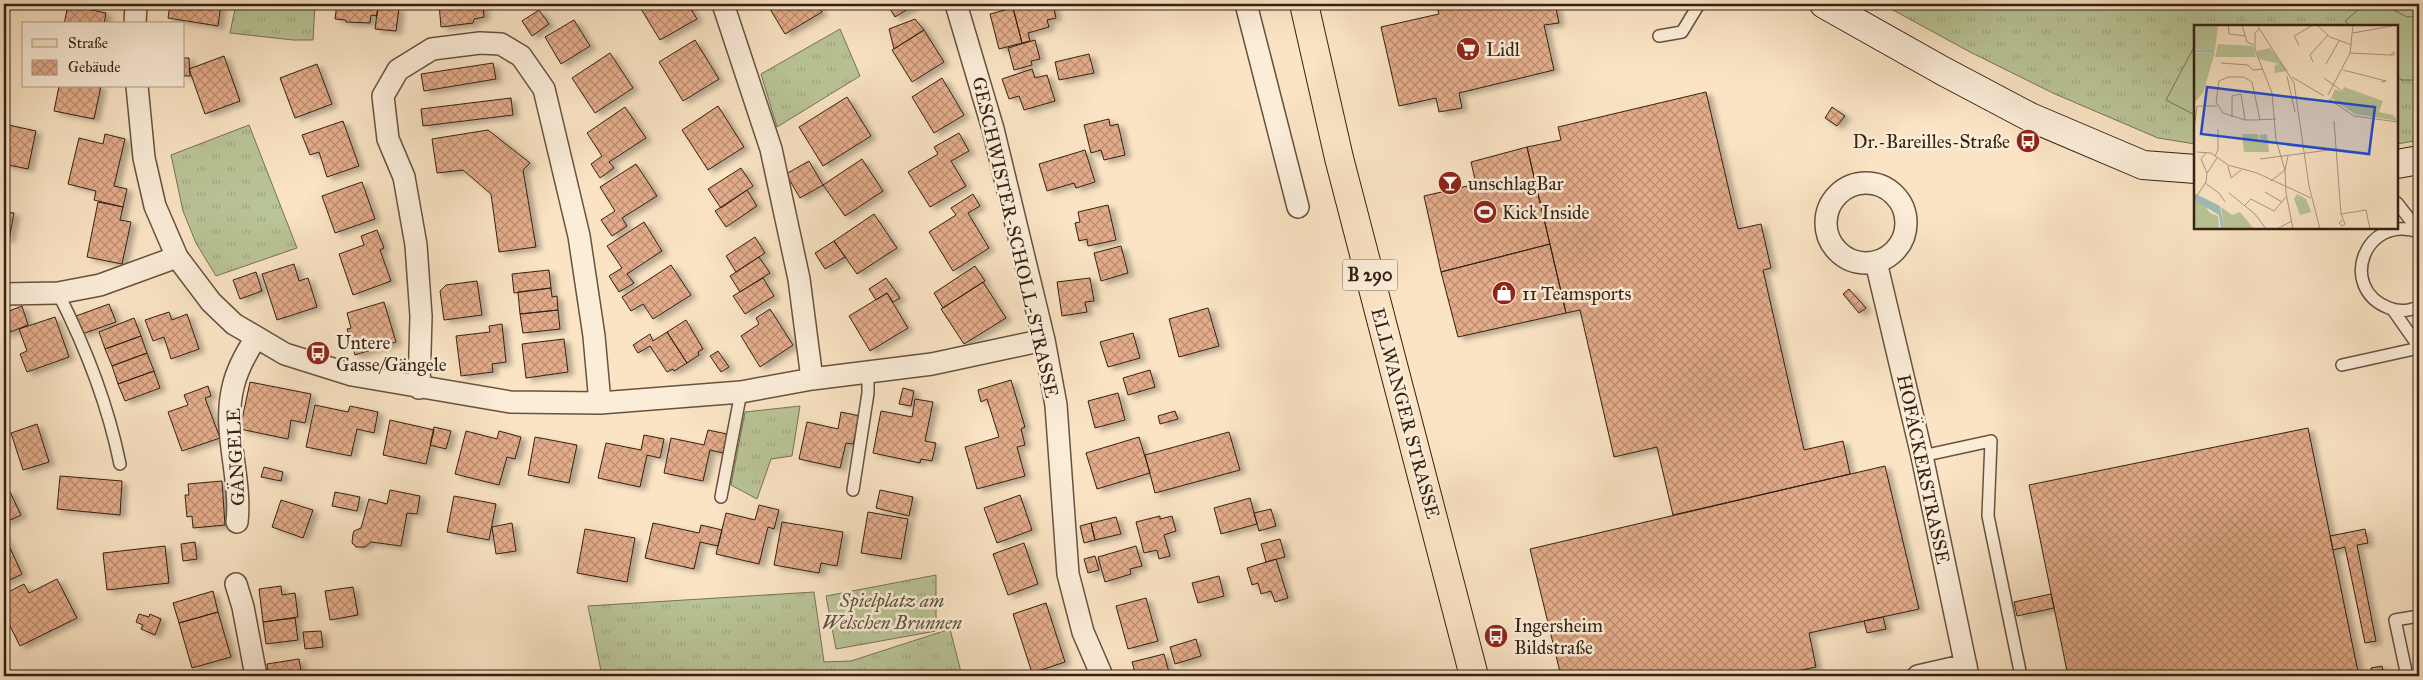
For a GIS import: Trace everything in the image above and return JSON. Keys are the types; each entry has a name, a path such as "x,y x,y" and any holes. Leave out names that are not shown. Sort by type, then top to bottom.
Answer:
{"main road":[{"name":"ELLWANGER STRASSE","path":"1304,4 1339,158 1474,676"},
{"path":"1824,4 1943,72 2030,117 2143,165 2194,170"},
{"path":"2398,164 2419,160"}],"street":[{"path":"135,22 136,4"},
{"path":"724,4 771,149 799,279 812,379"},
{"name":"GESCHWISTER-SCHOLL-STRASSE","path":"956,4 993,129 1044,340 1056,405 1068,574 1083,632 1102,676"},
{"path":"1246,4 1298,208"},
{"path":"418,388 421,316 416,245 404,177 388,139 382,96 398,70 432,50 480,43 501,44 521,56 544,89 579,236 594,336 600,403"},
{"path":"137,88 144,158 155,206 177,257 211,302 234,324 286,354 352,375 418,388 510,402 600,403 741,392 812,379 932,364 1044,340"},
{"path":"4,294 58,293 100,285 177,257"},
{"name":"HOFÄCKERSTRASSE","path":"1876,262 1922,456 1967,671"},
{"name":"GÄNGELE","path":"237,522 238,484 231,437 230,405 238,372 256,338"},
{"path":"236,584 243,607 256,676"},
{"path":"1918,676 1967,671"}],"lane":[{"path":"1658,36 1682,32 1699,4"},
{"path":"2398,204 2419,232"},
{"path":"2374,229 2362,266 2364,285 2371,296 2381,305 2393,310 2405,310 2419,306"},
{"path":"2367,247 2375,238 2385,232 2409,229 2419,232"},
{"path":"58,293 90,368 114,435 120,464"},
{"path":"2342,365 2419,347 2393,310"},
{"path":"853,490 868,392 868,373"},
{"path":"721,497 741,392"},
{"path":"1922,456 1991,441 1988,516 2021,676"},
{"path":"2407,676 2395,620 2419,616"}],"green space":[{"path":"236,4 315,4 313,40 293,40 230,33"},
{"path":"1882,4 2419,4 2419,140 2398,144 2398,25 2194,25 2194,144 2158,138 2055,94 1970,52"},
{"path":"2365,4 2382,4 2407,17 2419,16 2419,80 2401,80 2398,76 2398,25 2349,25 2345,21"},
{"path":"840,29 860,76 777,127 761,74"},
{"path":"2194,47 2194,114 2166,100"},
{"path":"249,125 297,248 216,276 196,243 183,211 171,155"},
{"path":"800,406 792,456 771,459 757,499 731,485 745,412"},
{"name":"Spielplatz am Welschen Brunnen","path":"936,575 936,631 836,649 826,596"},
{"path":"814,592 824,662 851,661 950,629 962,676 602,676 588,606"}],"building":[{"path":"170,4 221,4 218,26 168,18"},
{"path":"337,4 378,4 377,16 371,15 370,23 346,22 346,20 335,19"},
{"path":"439,4 483,4 484,17 474,19 473,23 441,27"},
{"path":"638,4 688,4 697,19 660,40"},
{"path":"767,4 816,4 822,12 785,34"},
{"path":"887,4 916,4 895,17"},
{"path":"1029,4 1040,4 1041,6 1053,4 1056,18 1047,20 1049,27 1028,33 1030,41 1022,43 1013,8"},
{"name":"Lidl","path":"1436,4 1555,4 1559,23 1544,25 1554,70 1459,93 1462,108 1439,112 1436,98 1399,106 1381,27 1439,14"},
{"path":"68,5 106,13 104,22 64,22"},
{"path":"378,6 399,8 396,31 375,29"},
{"path":"1013,8 1022,43 999,49 990,14"},
{"path":"539,10 549,24 532,36 522,21"},
{"path":"915,19 924,30 894,49 889,29"},
{"path":"574,20 590,46 561,64 545,37"},
{"path":"924,30 944,62 912,82 892,50"},
{"path":"695,40 719,79 683,101 659,62"},
{"path":"1035,40 1040,59 1031,61 1032,65 1014,70 1008,48"},
{"path":"610,53 633,88 595,113 572,78"},
{"path":"1089,54 1094,73 1059,80 1055,62"},
{"path":"224,56 240,101 205,114 189,69"},
{"path":"185,58 189,58 190,76 185,76"},
{"path":"493,63 496,79 424,91 421,74"},
{"path":"317,64 332,104 295,118 280,78"},
{"path":"1032,69 1035,78 1047,75 1055,101 1024,110 1019,96 1009,99 1002,79"},
{"path":"942,78 964,115 934,133 912,97"},
{"path":"59,88 101,88 94,119 54,111"},
{"path":"1706,92 1738,229 1761,224 1771,268 1763,270 1804,450 1843,441 1850,474 1673,515 1657,447 1614,457 1580,310 1566,313 1527,147 1561,140 1558,127"},
{"path":"847,97 871,136 823,166 799,127"},
{"path":"511,98 513,115 423,126 421,109"},
{"path":"718,106 744,147 708,170 682,130"},
{"path":"625,107 646,138 609,162 614,168 600,178 591,164 602,156 587,133"},
{"path":"1832,107 1845,116 1837,126 1825,118"},
{"path":"1109,119 1110,126 1118,124 1125,155 1104,160 1101,150 1091,153 1084,125"},
{"path":"343,121 359,166 327,177 319,152 310,155 302,135"},
{"path":"4,124 36,131 28,169 4,164"},
{"path":"488,130 530,163 523,170 536,247 499,252 491,194 463,170 437,173 432,139"},
{"path":"959,133 969,151 951,161 966,186 930,207 908,172 938,154 934,147"},
{"path":"105,134 125,139 114,186 127,189 123,207 94,200 96,191 68,184 79,138 103,144"},
{"name":"Kick Inside","path":"1527,147 1550,244 1441,272 1424,196 1476,184 1471,162"},
{"path":"1085,150 1095,182 1076,188 1074,183 1047,191 1039,164"},
{"path":"862,159 883,191 845,216 823,185"},
{"path":"809,161 823,185 800,198 786,174"},
{"path":"636,164 657,196 622,218 627,226 612,236 601,220 615,211 600,187"},
{"path":"741,168 753,186 721,208 708,189"},
{"path":"362,182 375,219 335,233 322,196"},
{"path":"747,190 757,206 726,227 715,211"},
{"path":"973,194 980,206 968,213 989,248 953,271 929,232 956,215 951,208"},
{"path":"98,202 123,207 120,220 131,222 122,264 87,257"},
{"path":"1108,205 1116,240 1088,246 1087,239 1079,241 1075,223 1080,222 1078,212"},
{"path":"4,212 14,213 9,240 4,239"},
{"path":"874,214 897,248 857,274 834,241"},
{"path":"644,222 662,251 627,274 634,283 619,292 609,276 622,268 607,246"},
{"path":"377,230 384,248 380,250 391,281 353,295 339,254 364,245 361,236"},
{"path":"755,237 765,253 736,272 726,256"},
{"path":"834,241 845,257 825,269 815,253"},
{"name":"11 Teamsports","path":"1550,244 1566,313 1458,337 1441,272"},
{"path":"1121,246 1128,273 1101,281 1094,253"},
{"path":"759,257 770,273 740,292 730,276"},
{"path":"294,264 299,281 308,278 317,307 277,320 262,274"},
{"path":"671,265 691,295 653,319 643,304 631,311 622,297"},
{"path":"975,266 985,281 943,308 934,293"},
{"path":"549,270 551,288 514,293 512,274"},
{"path":"256,272 262,291 240,299 233,280"},
{"path":"763,278 774,296 745,314 733,296"},
{"path":"886,278 900,298 893,302 887,293 876,300 869,289"},
{"path":"1090,278 1094,301 1085,302 1087,312 1062,316 1057,282"},
{"path":"477,281 482,315 444,320 440,291 446,285"},
{"path":"983,282 1006,318 964,344 941,309"},
{"path":"551,288 552,297 557,296 558,310 520,314 518,292"},
{"path":"1849,289 1866,308 1859,313 1843,294"},
{"path":"887,293 908,328 870,351 849,316"},
{"path":"384,302 396,342 355,355 347,329 351,328 347,313"},
{"path":"109,304 116,322 82,334 76,316"},
{"path":"22,306 28,325 5,334 4,313"},
{"path":"1208,308 1219,346 1179,357 1169,319"},
{"path":"770,309 793,345 760,367 741,336 759,324 756,318"},
{"path":"558,310 560,329 523,333 520,314"},
{"path":"169,312 172,320 187,314 199,349 171,359 164,337 153,341 145,320"},
{"path":"55,317 69,357 27,372 20,354 27,351 19,329"},
{"path":"134,318 141,336 105,349 99,332"},
{"path":"686,320 703,349 698,352 699,355 687,363 667,332"},
{"path":"502,324 506,362 492,364 493,372 461,376 456,336 490,332 489,326"},
{"path":"667,332 687,363 674,371 673,369 667,372 650,346 638,353 633,345 650,334 653,341"},
{"path":"1133,333 1140,358 1108,367 1100,342"},
{"path":"141,336 147,353 112,366 105,349"},
{"path":"564,339 568,372 526,378 522,344"},
{"path":"718,351 729,367 721,372 710,356"},
{"path":"147,353 154,371 118,384 112,366"},
{"path":"1150,370 1155,387 1128,395 1123,378"},
{"path":"154,371 160,388 125,401 118,384"},
{"path":"1011,380 1025,427 1021,429 1025,445 1017,447 1025,476 977,489 965,447 999,437 987,399 981,402 978,390"},
{"path":"250,382 311,394 305,423 291,420 288,439 240,429"},
{"path":"208,386 211,396 205,398 220,438 182,451 168,412 188,405 184,395"},
{"path":"903,388 914,391 911,406 899,404"},
{"path":"1118,393 1125,420 1095,428 1088,401"},
{"path":"915,399 933,402 925,441 936,443 932,461 921,459 920,463 873,453 881,411 912,417"},
{"path":"315,405 348,412 350,406 378,412 374,433 357,429 351,456 306,447"},
{"path":"1175,411 1178,419 1160,424 1158,416"},
{"path":"841,412 860,416 853,444 846,443 840,468 799,459 807,422 838,429"},
{"path":"390,420 434,430 426,464 383,455"},
{"path":"37,424 49,462 23,470 11,433"},
{"path":"434,427 451,431 446,449 430,445"},
{"path":"2308,428 2358,672 2335,676 2068,676 2029,485"},
{"path":"708,430 727,434 723,453 710,450 703,481 664,473 671,438 704,445"},
{"path":"466,431 497,439 499,431 521,437 515,459 507,457 499,485 455,474"},
{"path":"1229,432 1240,470 1155,493 1145,455"},
{"path":"644,435 664,439 660,458 647,455 640,487 598,478 606,443 641,450"},
{"path":"535,437 577,445 569,483 528,475"},
{"path":"1139,437 1150,473 1097,489 1086,453"},
{"path":"1885,466 1919,609 1809,633 1816,667 1773,676 1561,676 1530,549"},
{"path":"264,467 283,472 281,481 261,477"},
{"path":"60,476 122,481 120,515 57,509"},
{"path":"222,481 225,525 193,528 192,516 187,517 185,495 189,495 188,484"},
{"path":"9,490 21,515 4,523 4,492"},
{"path":"390,490 420,496 417,514 407,513 401,546 371,542 365,547 356,547 352,543 353,534 354,531 361,528 369,499 387,504"},
{"path":"880,490 913,497 909,516 876,508"},
{"path":"335,492 360,497 357,511 332,506"},
{"path":"1020,495 1032,530 997,543 984,508"},
{"path":"454,496 496,504 489,540 447,532"},
{"path":"1250,498 1257,524 1221,534 1214,508"},
{"path":"281,500 313,510 303,538 272,527"},
{"path":"759,505 779,510 774,529 768,527 759,564 716,554 726,513 755,520"},
{"path":"1271,509 1276,526 1259,531 1254,513"},
{"path":"868,512 908,519 901,559 861,553"},
{"path":"1160,516 1160,519 1172,516 1176,531 1164,535 1170,556 1159,559 1157,550 1144,553 1136,522"},
{"path":"1116,517 1121,534 1095,540 1091,523"},
{"path":"782,522 843,532 837,566 821,563 819,573 774,565"},
{"path":"512,523 516,551 496,554 492,527"},
{"path":"653,523 699,533 701,525 722,530 718,546 700,542 694,569 645,558"},
{"path":"1091,523 1095,540 1084,543 1080,526"},
{"path":"585,529 635,538 627,582 577,573"},
{"path":"2365,529 2368,543 2357,545 2376,641 2365,643 2345,547 2333,550 2330,536"},
{"path":"4,538 22,574 4,583"},
{"path":"1280,539 1285,557 1266,562 1261,544"},
{"path":"195,542 197,559 183,561 181,544"},
{"path":"1024,543 1038,584 1008,595 993,554"},
{"path":"165,546 169,583 107,590 103,553"},
{"path":"1136,546 1142,566 1130,569 1131,574 1105,582 1098,557"},
{"path":"1095,556 1099,570 1088,573 1084,559"},
{"path":"1276,559 1288,598 1275,602 1271,591 1261,594 1258,583 1252,585 1247,568"},
{"path":"1219,576 1224,596 1198,603 1192,583"},
{"path":"57,579 77,618 20,646 4,614 4,594 24,584 29,593"},
{"path":"281,586 282,595 295,593 298,617 263,622 259,589"},
{"path":"353,587 358,615 330,620 325,591"},
{"path":"213,591 218,612 179,623 173,603"},
{"path":"2051,594 2054,608 2017,616 2014,602"},
{"path":"1146,598 1158,641 1128,649 1116,606"},
{"path":"1046,603 1065,662 1032,673 1013,614"},
{"path":"218,612 231,657 192,668 179,623"},
{"path":"139,614 149,617 150,614 161,619 155,635 141,629 143,625 136,622"},
{"path":"1883,617 1886,629 1867,633 1864,621"},
{"path":"295,618 298,640 266,644 263,622"},
{"path":"321,631 323,647 305,649 303,632"},
{"path":"1196,639 1201,656 1175,664 1170,647"},
{"path":"1164,654 1170,676 1136,676 1132,662"},
{"path":"299,659 302,676 268,676 267,664"},
{"path":"2382,666 2384,676 2372,676 2371,668"}],"place":[{"name":"Lidl","path":"1468,49"},
{"name":"Dr.-Bareilles-Straße","path":"2028,141"},
{"name":"unschlagBar","path":"1450,183"},
{"name":"Kick Inside","path":"1485,212"},
{"name":"11 Teamsports","path":"1504,293"},
{"name":"Untere Gasse/Gängele","path":"318,353"},
{"name":"Ingersheim Bildstraße","path":"1496,636"}]}
